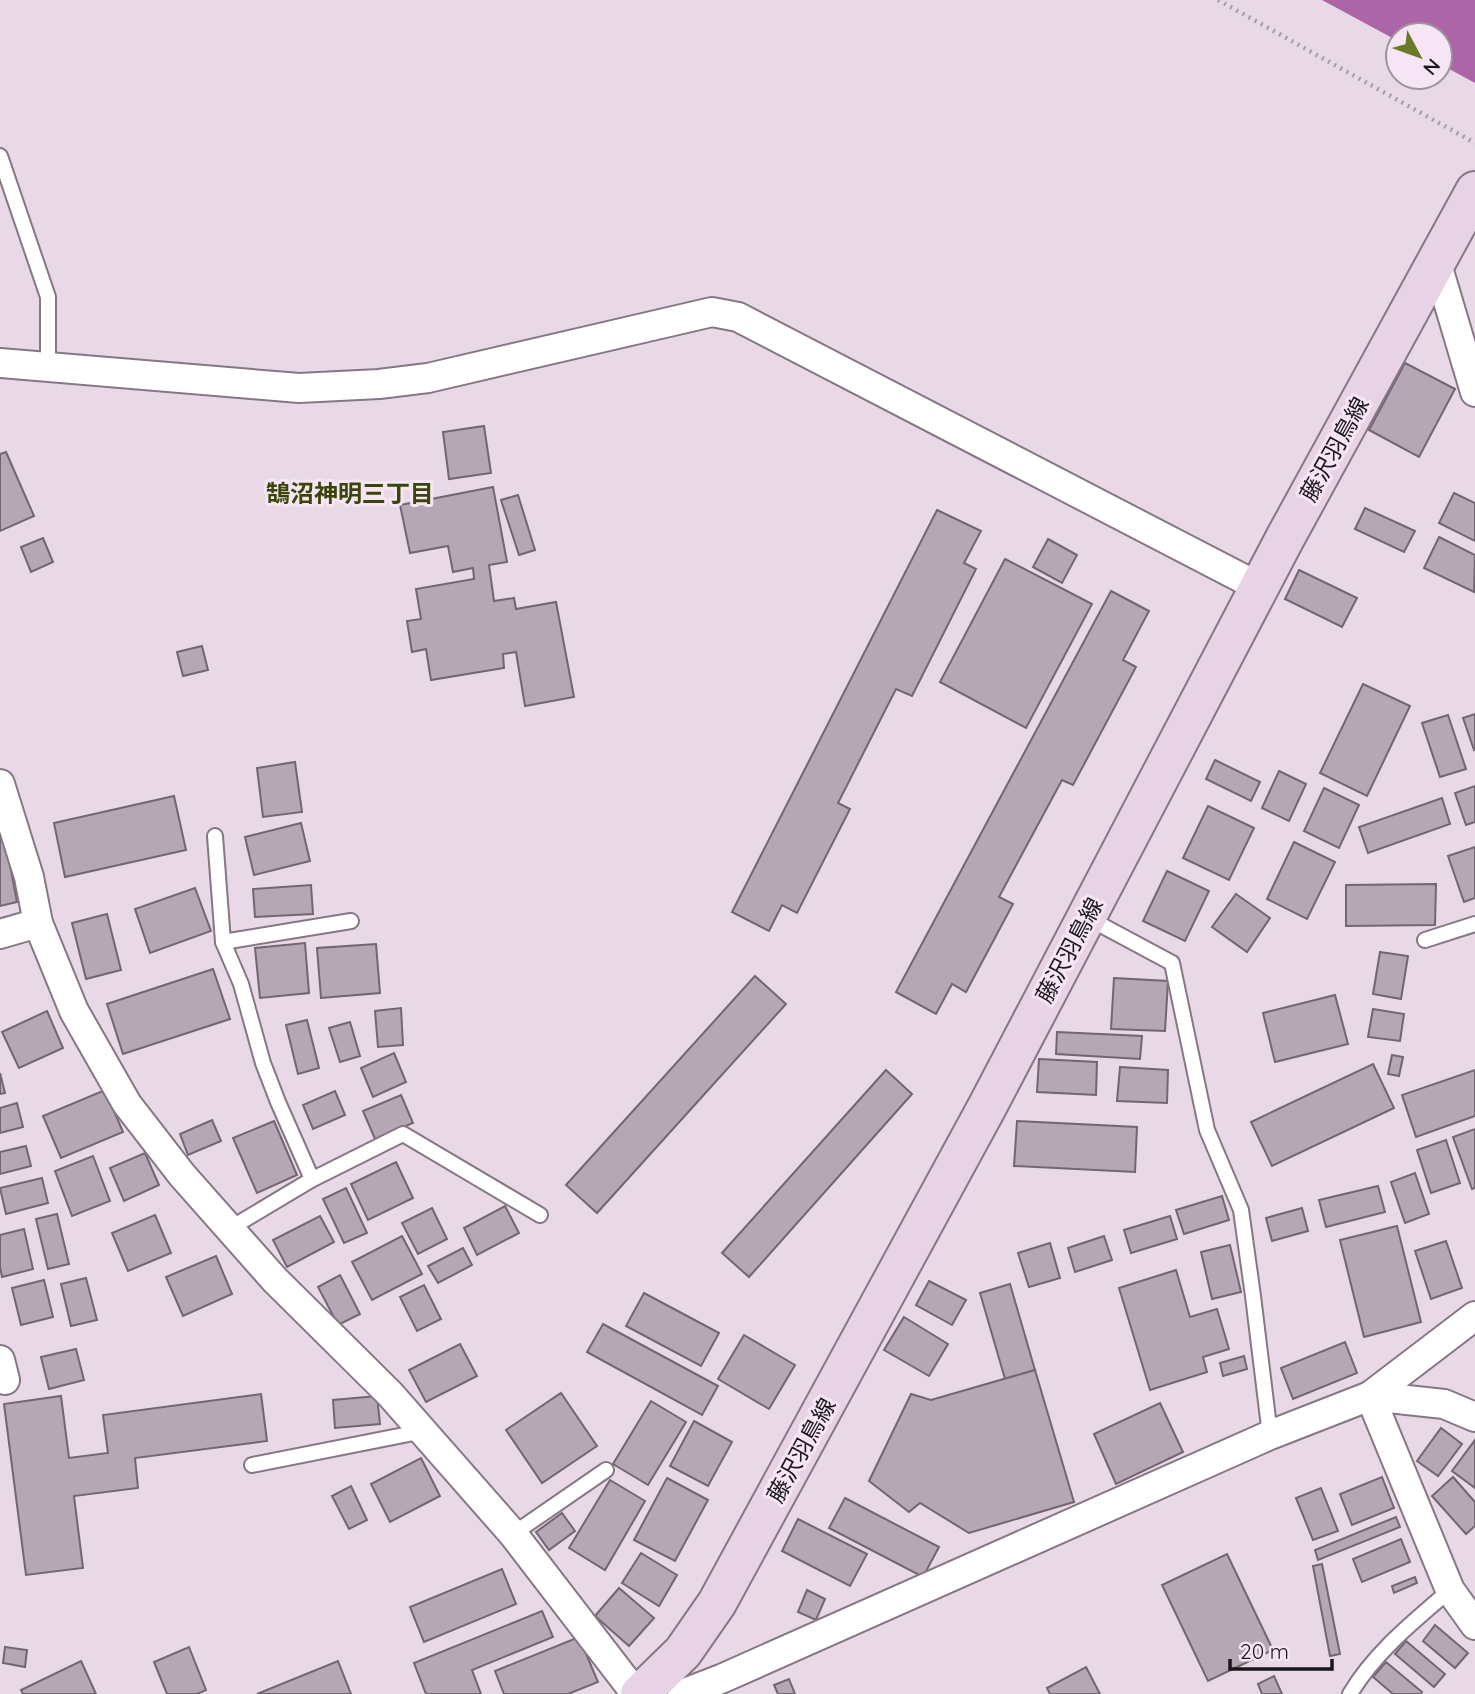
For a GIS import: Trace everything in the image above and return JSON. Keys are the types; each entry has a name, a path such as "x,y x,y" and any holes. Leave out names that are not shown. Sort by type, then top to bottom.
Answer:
{"street":[{"name":"藤沢羽鳥線","path":"638,1694 683,1652 717,1604 987,1107 1259,587 1475,191"},
{"path":"1436,261 1475,392"},
{"path":"0,363 299,388 379,384 428,378 712,312 738,317 1259,587"},
{"path":"0,784 29,877 38,923 74,1011 127,1104 182,1175 229,1229 275,1280 424,1432 513,1534 638,1694"},
{"path":"0,934 38,923"},
{"path":"682,1694 1270,1435 1370,1396 1475,1316"},
{"path":"1370,1396 1444,1404 1475,1417"},
{"path":"1370,1396 1450,1590 1475,1625"}],"lane":[{"path":"0,156 48,298 48,368"},
{"path":"215,836 223,942 241,984 278,1102 312,1179"},
{"path":"1086,917 1172,963 1207,1130 1241,1210 1270,1435"},
{"path":"223,942 351,921"},
{"path":"1425,940 1475,924"},
{"path":"229,1229 312,1179 403,1134 540,1215"},
{"path":"252,1465 424,1432"},
{"path":"513,1534 606,1470"},
{"path":"1350,1694 1389,1643 1450,1590"}],"path":[{"path":"1218,0 1475,144"}],"shaded area":[{"path":"1322,0 1475,0 1475,83 1454,72 1454,21 1384,21 1384,33"}],"building":[{"path":"1405,363 1455,389 1419,457 1369,430"},
{"path":"484,426 491,473 449,479 443,432"},
{"path":"6,452 34,516 0,531 0,454"},
{"path":"493,487 507,562 489,565 494,601 514,598 516,609 556,602 574,697 525,706 516,652 503,654 504,668 431,680 426,649 412,652 407,621 421,619 416,589 474,579 473,568 453,572 448,546 410,553 400,505"},
{"path":"1454,493 1475,503 1475,541 1439,523"},
{"path":"518,495 535,550 519,555 501,500"},
{"path":"1365,508 1415,531 1404,552 1355,529"},
{"path":"937,510 981,531 964,563 976,569 912,696 896,689 838,803 850,809 797,913 782,905 769,931 732,912"},
{"path":"1439,537 1475,555 1474,592 1424,568"},
{"path":"43,538 53,562 31,572 21,547"},
{"path":"1048,539 1077,555 1062,583 1033,567"},
{"path":"1005,559 1092,604 1026,728 940,682"},
{"path":"1299,570 1357,598 1342,627 1285,599"},
{"path":"1111,591 1149,611 1123,660 1136,667 1073,785 1062,780 999,897 1013,904 966,992 952,984 936,1014 896,992"},
{"path":"202,646 208,670 183,676 177,652"},
{"path":"1363,684 1410,706 1367,796 1320,773"},
{"path":"1475,714 1475,749 1474,750 1463,718"},
{"path":"1448,715 1466,769 1440,777 1422,723"},
{"path":"1215,760 1260,782 1251,801 1206,779"},
{"path":"295,762 302,812 263,817 257,768"},
{"path":"1279,771 1306,784 1289,821 1262,808"},
{"path":"1475,786 1475,822 1466,825 1455,793"},
{"path":"1324,788 1359,805 1339,848 1304,831"},
{"path":"174,796 186,850 65,877 54,823"},
{"path":"1442,798 1450,824 1368,853 1359,827"},
{"path":"1208,806 1254,828 1229,880 1183,858"},
{"path":"301,823 310,861 254,875 245,837"},
{"path":"3,828 17,902 0,906 0,829"},
{"path":"1294,842 1335,862 1307,919 1267,899"},
{"path":"1475,847 1475,898 1464,902 1448,856"},
{"path":"1167,871 1209,891 1185,941 1143,921"},
{"path":"1436,884 1435,925 1346,926 1346,885"},
{"path":"311,885 313,914 255,917 253,889"},
{"path":"195,888 211,931 150,953 135,909"},
{"path":"1236,894 1270,918 1247,952 1212,927"},
{"path":"107,914 121,970 86,979 72,923"},
{"path":"305,943 309,993 260,998 255,948"},
{"path":"376,944 380,993 321,998 317,948"},
{"path":"1380,952 1408,956 1401,999 1373,994"},
{"path":"213,969 230,1019 123,1054 107,1004"},
{"path":"755,976 786,1004 597,1213 566,1185"},
{"path":"1114,978 1168,981 1165,1031 1111,1029"},
{"path":"1335,995 1348,1044 1275,1062 1263,1013"},
{"path":"401,1008 403,1045 378,1047 375,1011"},
{"path":"1373,1009 1404,1014 1400,1041 1368,1037"},
{"path":"47,1011 63,1048 19,1068 2,1032"},
{"path":"307,1020 319,1068 298,1074 286,1025"},
{"path":"350,1022 360,1056 340,1062 329,1028"},
{"path":"1057,1032 1142,1036 1140,1059 1056,1054"},
{"path":"394,1053 406,1082 373,1097 361,1068"},
{"path":"1392,1055 1403,1057 1399,1076 1388,1074"},
{"path":"1039,1059 1097,1062 1096,1095 1037,1092"},
{"path":"1373,1064 1394,1108 1272,1166 1251,1122"},
{"path":"1120,1067 1168,1070 1167,1103 1117,1101"},
{"path":"886,1070 912,1094 749,1277 722,1253"},
{"path":"1475,1070 1475,1116 1416,1137 1402,1095"},
{"path":"0,1073 5,1093 0,1094"},
{"path":"105,1090 123,1132 61,1158 43,1116"},
{"path":"335,1091 345,1115 313,1129 303,1105"},
{"path":"401,1095 413,1123 375,1139 363,1111"},
{"path":"17,1103 23,1127 0,1133 0,1108"},
{"path":"212,1120 221,1141 188,1155 180,1134"},
{"path":"274,1121 297,1175 257,1193 233,1138"},
{"path":"1017,1121 1137,1127 1135,1172 1014,1166"},
{"path":"1475,1129 1475,1188 1472,1189 1453,1137"},
{"path":"1446,1140 1460,1183 1431,1193 1417,1150"},
{"path":"26,1146 31,1166 0,1174 0,1152"},
{"path":"145,1153 159,1185 124,1201 110,1168"},
{"path":"93,1156 110,1201 72,1216 55,1171"},
{"path":"396,1162 413,1198 368,1220 351,1184"},
{"path":"1415,1173 1429,1214 1405,1223 1391,1182"},
{"path":"42,1178 48,1203 6,1214 0,1188"},
{"path":"1378,1186 1385,1212 1326,1227 1319,1200"},
{"path":"346,1188 367,1233 344,1243 323,1199"},
{"path":"1222,1196 1229,1220 1184,1234 1176,1210"},
{"path":"505,1206 519,1233 477,1255 464,1228"},
{"path":"432,1208 447,1239 418,1254 402,1223"},
{"path":"1302,1208 1308,1231 1272,1241 1266,1218"},
{"path":"57,1214 69,1264 48,1269 36,1219"},
{"path":"155,1215 171,1253 128,1271 112,1233"},
{"path":"320,1216 334,1242 287,1267 273,1240"},
{"path":"1170,1216 1177,1239 1131,1253 1124,1230"},
{"path":"1397,1226 1421,1322 1364,1337 1340,1240"},
{"path":"24,1229 33,1269 2,1277 0,1235"},
{"path":"402,1236 422,1274 372,1300 352,1262"},
{"path":"1104,1236 1112,1260 1075,1272 1068,1248"},
{"path":"1446,1241 1462,1288 1431,1299 1415,1251"},
{"path":"1050,1243 1060,1278 1029,1287 1018,1253"},
{"path":"1230,1245 1241,1292 1212,1299 1201,1252"},
{"path":"463,1248 472,1265 438,1283 428,1266"},
{"path":"216,1256 232,1294 183,1316 166,1277"},
{"path":"1176,1270 1190,1317 1217,1309 1229,1349 1203,1357 1207,1372 1150,1390 1119,1288"},
{"path":"340,1275 360,1314 338,1325 318,1287"},
{"path":"86,1278 97,1320 71,1326 61,1284"},
{"path":"44,1280 53,1317 21,1325 12,1288"},
{"path":"929,1281 966,1300 952,1325 916,1305"},
{"path":"1010,1284 1035,1370 1005,1379 980,1293"},
{"path":"424,1285 441,1319 417,1331 400,1297"},
{"path":"644,1293 719,1333 701,1366 626,1326"},
{"path":"904,1317 948,1344 929,1376 884,1350"},
{"path":"603,1324 718,1386 702,1415 587,1352"},
{"path":"744,1335 795,1365 769,1409 718,1379"},
{"path":"1345,1342 1357,1373 1293,1399 1281,1368"},
{"path":"460,1344 477,1376 426,1402 409,1370"},
{"path":"76,1349 84,1380 49,1389 41,1357"},
{"path":"1244,1356 1247,1369 1223,1376 1220,1363"},
{"path":"1035,1370 1074,1502 969,1533 920,1503 909,1512 869,1481 911,1394 931,1400"},
{"path":"561,1393 597,1446 542,1483 506,1430"},
{"path":"261,1394 267,1441 135,1458 138,1488 74,1496 83,1568 26,1575 4,1404 61,1396 69,1458 108,1453 103,1415"},
{"path":"377,1396 380,1424 335,1428 333,1400"},
{"path":"651,1401 686,1422 648,1485 613,1464"},
{"path":"1160,1403 1183,1452 1116,1484 1094,1434"},
{"path":"694,1421 732,1442 708,1486 670,1466"},
{"path":"1441,1428 1462,1444 1438,1476 1417,1461"},
{"path":"1475,1440 1475,1488 1452,1471"},
{"path":"421,1458 440,1496 390,1522 371,1484"},
{"path":"1382,1477 1394,1508 1352,1525 1340,1494"},
{"path":"1453,1477 1475,1502 1475,1526 1466,1534 1432,1496"},
{"path":"667,1478 708,1500 675,1561 634,1540"},
{"path":"610,1480 645,1501 605,1570 569,1548"},
{"path":"351,1486 367,1520 349,1529 332,1496"},
{"path":"1321,1488 1338,1531 1313,1540 1296,1498"},
{"path":"845,1498 939,1547 923,1577 829,1528"},
{"path":"562,1513 575,1531 549,1550 536,1532"},
{"path":"1396,1517 1400,1527 1318,1560 1315,1550"},
{"path":"798,1519 867,1554 850,1586 782,1551"},
{"path":"1401,1539 1410,1562 1362,1582 1353,1559"},
{"path":"641,1553 677,1575 659,1606 622,1583"},
{"path":"1227,1554 1273,1650 1208,1681 1162,1585"},
{"path":"1322,1564 1340,1654 1330,1656 1313,1566"},
{"path":"502,1569 516,1604 424,1642 410,1607"},
{"path":"1415,1577 1417,1583 1394,1593 1392,1586"},
{"path":"619,1588 654,1618 629,1646 595,1616"},
{"path":"807,1590 825,1599 816,1620 798,1612"},
{"path":"542,1611 553,1637 472,1670 481,1694 426,1694 414,1663"},
{"path":"1435,1625 1468,1653 1455,1668 1423,1641"},
{"path":"579,1637 598,1682 568,1694 504,1694 495,1671"},
{"path":"1406,1641 1445,1674 1434,1687 1395,1654"},
{"path":"5,1647 27,1650 25,1667 3,1663"},
{"path":"189,1647 206,1690 197,1694 167,1694 154,1662"},
{"path":"81,1661 96,1694 23,1694 21,1690"},
{"path":"338,1661 351,1694 257,1694"},
{"path":"1386,1662 1422,1692 1421,1694 1393,1694 1373,1677"},
{"path":"1086,1667 1100,1694 1050,1694 1047,1688"},
{"path":"1274,1676 1282,1694 1262,1694 1258,1684"},
{"path":"789,1679 795,1694 778,1694 774,1685"}],"district":[{"name":"鵠沼神明三丁目","path":"350,493"}]}
